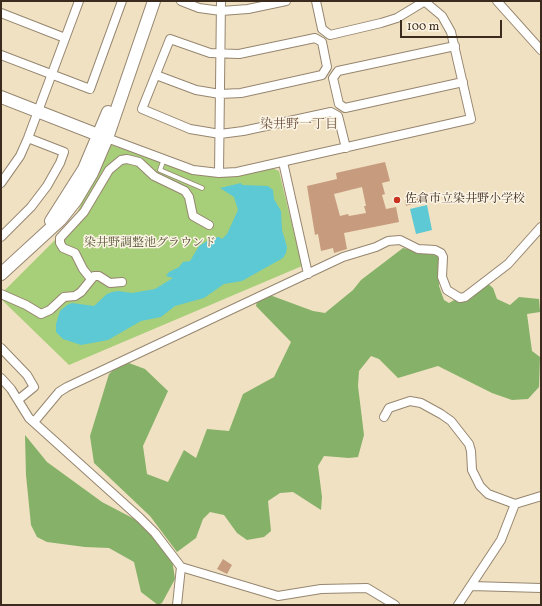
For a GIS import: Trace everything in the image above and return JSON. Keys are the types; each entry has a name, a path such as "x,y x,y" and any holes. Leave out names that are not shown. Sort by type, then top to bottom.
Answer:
{"street":[{"path":"1,55 90,89 122,1"},
{"path":"1,274 44,234 54,215 103,137 129,56 154,1"},
{"path":"181,1 199,8 221,12 248,9 286,1"},
{"path":"219,173 221,1"},
{"path":"1,97 193,170 219,173 237,172 471,119 455,46 446,22 436,9 424,1 397,18 330,35 322,29 316,1"},
{"path":"497,1 541,50"},
{"path":"1,183 20,156 28,138 52,75 77,2"},
{"path":"1,13 65,38"},
{"path":"156,75 196,90 220,94 241,93 322,75 328,67 322,42 315,38 239,54 221,54 200,50 170,39 142,109 190,129 220,134 243,131 331,112 338,116 346,148"},
{"path":"455,46 338,72 333,78 339,104 345,108 462,82"},
{"path":"1,237 31,207 47,186 64,152 28,138"},
{"path":"91,279 83,269 75,253 63,248 60,243 60,238 84,212 109,170 121,160 127,159 140,162 154,176 185,191 189,197 193,216 209,225"},
{"path":"283,162 308,274"},
{"path":"34,422 59,392 67,387 343,257 376,247 388,241 400,240 418,249 441,253 443,258 442,277 447,290 460,298 465,297 508,264 541,227"},
{"path":"1,294 26,305 41,314 50,310 64,297 75,296 81,292 94,276 99,276 110,283 122,282"},
{"path":"1,348 27,375 34,387 18,400"},
{"path":"1,378 18,400 28,418 140,518 155,533 181,567 278,596 321,589 367,588 395,605"},
{"path":"384,417 389,408 410,400 421,403 451,421 468,444 471,451 472,470 480,486 488,494 515,504 541,496"},
{"path":"458,605 501,540 515,504"},
{"path":"177,605 181,567"},
{"path":"471,586 541,588"}],"lane":[{"path":"164,159 160,170 202,188"}],"green space":[{"name":"染井野調整池グラウンド","path":"109,144 191,173 272,168 279,171 302,266 69,365 1,299 1,294 55,240 77,213"},
{"path":"403,248 438,256 439,286 444,300 449,303 486,282 493,288 497,299 510,305 519,297 539,299 540,312 527,314 532,351 540,357 539,387 528,399 512,400 492,393 438,366 398,378 379,359 371,356 359,371 358,386 364,435 358,457 349,458 324,456 318,466 322,497 321,510 293,492 280,493 268,501 271,531 264,537 247,540 237,533 224,515 210,512 203,519 196,538 177,552 150,516 94,463 90,436 109,374 120,364 129,363 145,369 168,391 143,446 147,474 168,482 184,450 196,458 207,429 229,431 243,394 274,377 291,342 256,306 257,301 267,294 313,311 325,313 353,290 361,280"},
{"path":"25,435 47,462 102,502 142,523 170,546 175,579 162,603 158,605 141,592 134,562 109,548 85,547 47,542 37,537 31,525 26,475"}],"water":[{"path":"241,183 242,185 268,186 273,190 274,199 281,211 282,230 287,247 283,258 242,281 224,284 204,298 175,306 161,317 141,321 108,340 81,345 63,339 56,332 56,324 60,311 67,305 72,303 94,306 107,294 112,292 118,291 132,293 155,289 173,278 166,276 169,272 179,267 183,262 190,261 199,246 212,238 219,237 222,239 227,234 238,210 234,197 220,188"},
{"path":"427,205 432,230 416,234 410,209"}],"building":[{"path":"385,162 390,181 382,183 385,194 382,195 386,209 396,207 399,222 344,233 347,249 334,253 333,248 321,251 318,234 315,235 307,186 337,179 336,173","holes":["362,187 366,206 364,206 366,213 340,216 334,194"]},
{"path":"419,196 420,201 406,206 405,200"},
{"path":"223,559 232,565 227,574 217,569"}],"place":[{"name":"佐倉市立染井野小学校","path":"397,200"}],"district":[{"name":"染井野一丁目","path":"299,126"}]}
